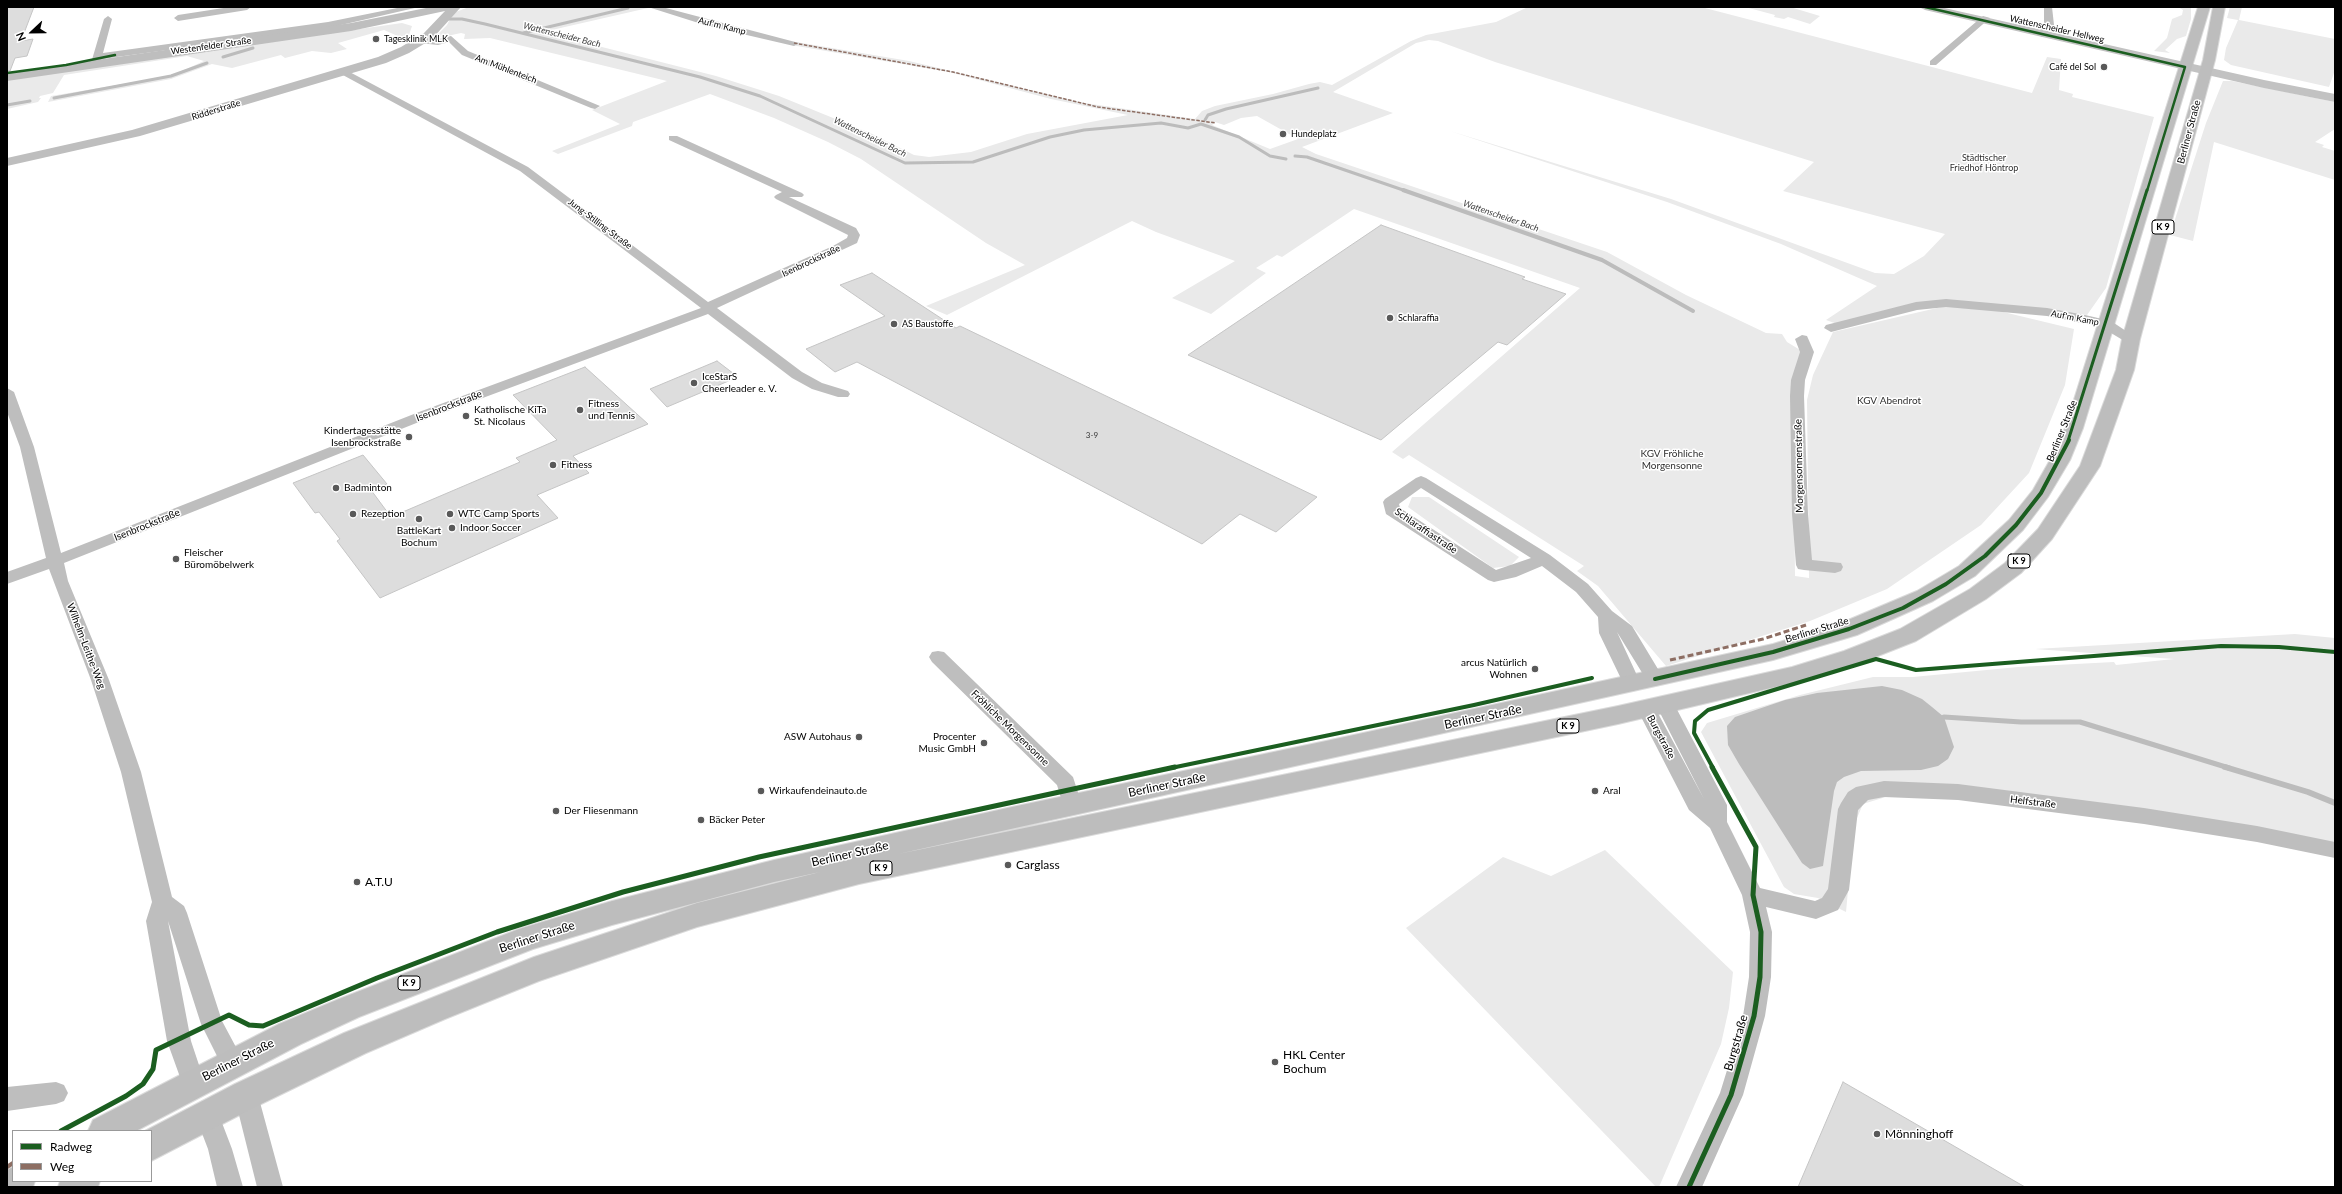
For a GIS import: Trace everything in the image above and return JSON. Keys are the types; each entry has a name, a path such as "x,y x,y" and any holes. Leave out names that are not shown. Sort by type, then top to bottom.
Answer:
{"main road":[{"name":"Wattenscheider Hellweg","path":"1925,7 2186,64 2335,94"},
{"name":"Wattenscheider Hellweg","path":"1937,7 1984,19"},
{"name":"Berliner Straße","path":"106,1130 193,1083 290,1034 349,1008 529,938 612,913 767,872 1773,652 1849,629 1903,608 1967,571 2016,525 2041,493 2060,460 2074,428 2204,7"},
{"name":"Berliner Straße","path":"152,1144 246,1095 355,1043 534,970 697,915 859,873 1656,707 1792,675 1852,657 1908,634 1937,619 1978,594 2013,568 2045,534 2090,466 2126,370 2131,339 2206,68 2219,7"},
{"name":"Wattenscheider Hellweg","path":"2206,68 2335,98"},
{"path":"1655,679 1656,707"},
{"path":"1632,684 1656,707"},
{"path":"233,1064 246,1095"},
{"path":"193,1083 207,1115"}],"street":[{"path":"178,18 247,7"},
{"name":"Westenfelder Straße","path":"7,73 325,30 428,8 447,7"},
{"name":"Ridderstraße","path":"7,162 130,135 344,72 396,55 428,36 439,25 450,10 455,7"},
{"name":"Auf'm Kamp","path":"652,7 708,23 794,43"},
{"path":"2044,32 2049,26 2048,7"},
{"path":"428,8 439,25"},
{"path":"419,40 427,20 428,8"},
{"path":"108,20 97,60 328,25 428,8"},
{"path":"1933,62 1984,19"},
{"name":"Am Mühlenteich","path":"419,40 438,42 451,39 465,53 595,106"},
{"name":"Westenfelder Straße","path":"7,77 97,60"},
{"name":"Jung-Stilling-Straße","path":"344,72 524,169 797,375 817,386 843,394"},
{"name":"Isenbrockstraße","path":"7,578 54,561 424,415 710,308 837,249 853,240 854,235 852,231 780,197 792,192 673,138"},
{"name":"Auf'm Kamp","path":"1831,328 1916,306 1946,302 2013,309 2104,329 2131,339"},
{"name":"Morgensonnenstraße","path":"1802,339 1807,352 1798,380 1797,396 1800,514 1804,565 1835,567"},
{"name":"Wilhelm-Leithe-Weg","path":"7,392 27,447 51,540 54,561 100,680 129,765 163,902"},
{"name":"Schlaraffiastraße","path":"1544,559 1516,571 1494,576 1392,510 1391,502 1421,481 1544,559 1582,588 1606,615 1626,630 1655,679"},
{"path":"1606,615 1608,633 1632,684"},
{"name":"Fröhliche Morgensonne","path":"938,657 1066,782 1072,805"},
{"name":"Burgstraße","path":"1656,707 1696,804 1716,822 1753,895 1761,932 1760,977 1754,1016 1731,1095 1689,1187"},
{"name":"Helfstraße","path":"1753,895 1816,910 1830,904 1838,890 1848,809 1855,798 1863,794 1884,789 1958,792 2144,816 2257,834 2335,850"},
{"path":"193,1083 179,1041 157,921 163,902 176,913 212,1024 233,1064"},
{"path":"7,1099 56,1093"},
{"path":"246,1095 270,1187"},
{"path":"207,1115 220,1150 230,1187"}],"green space":[{"path":"469,7 648,8 543,32 716,76 779,96 870,133 914,155 929,157 971,152 1027,134 1128,115 1051,99 949,72 791,45 796,42 909,61 1084,103 1195,119 1202,111 1215,106 1273,94 1320,82 1332,85 1411,41 1426,35 1496,22 1528,7 1701,7 2032,93 2047,57 2061,59 2059,90 2073,94 2072,97 2154,117 2106,288 2087,315 1943,300 1840,325 1826,320 1877,286 1781,244 1667,202 1450,131 1671,199 1875,273 1894,274 1924,256 1945,234 1783,191 1814,162 1495,62 1438,41 1429,40 1416,43 1333,92 1393,113 1302,147 1316,154 1607,252 1686,295 1766,333 1782,334 1787,342 1805,353 1793,380 1795,576 1809,578 1807,400 1813,375 1833,332 1950,305 1995,310 2074,329 2065,385 2029,473 1981,525 1887,589 1810,621 1666,666 1598,586 1577,571 1584,566 1409,455 1403,459 1392,452 1580,288 1354,209 1282,257 1277,255 1256,268 1266,273 1211,314 1172,298 1235,261 1156,232 1132,221 947,315 926,306 1025,265 986,243 861,159 828,142 774,118 710,94 633,122 632,126 558,154 552,151 620,124 592,110 667,81 490,38 464,39 465,34 461,33 433,39 447,25 453,13","holes":["1257,116 1298,139 1270,149 1212,125 1215,122 1224,125 1241,118"]},
{"path":"1745,7 1790,7 1820,16 1810,24 1788,17 1784,19 1774,17 1775,15"},
{"path":"2178,7 2191,7 2191,19 2186,36 2177,39 2165,50 2170,53 2154,51 2167,38 2172,19 2182,15 2183,10"},
{"path":"2230,7 2242,7 2239,20 2335,39 2335,70 2329,87 2231,65 2224,60 2226,48 2238,20 2227,18"},
{"path":"402,23 412,26 409,35 400,37 384,30 338,43 347,49 331,53 312,51 285,58 281,55 232,68 212,64 171,79 48,102 51,96 171,76 204,61 187,56 64,75 53,93 40,96 39,98 41,98 38,102 7,109 7,79"},
{"path":"2223,81 2232,81 2335,102 2335,129 2315,142 2324,145 2322,147 2335,151 2335,180 2214,142 2193,241 2170,235 2206,123"},
{"path":"1412,497 1429,497 1519,557 1510,566 1493,568 1408,507"},
{"path":"2295,634 2335,638 2335,855 2131,818 1984,799 1889,796 1863,804 1854,825 1846,912 1818,898 1794,894 1784,887 1701,732 1707,723 1800,695 1873,677 1913,677 2018,667 2114,662 2116,665 2174,659 2035,649"},
{"path":"1605,850 1733,972 1729,1008 1721,1044 1659,1187 1656,1187 1406,928 1503,857 1551,876"}],"shaded area":[{"path":"1882,686 1902,690 1922,699 1944,717 1954,747 1948,759 1938,766 1921,770 1861,771 1844,777 1837,782 1834,791 1823,866 1810,869 1802,863 1739,764 1728,745 1727,726 1735,717 1785,700 1817,693"}],"building":[{"path":"7,7 34,7 21,41 33,39 27,56 15,58 10,71 7,71"},
{"name":"Schlaraffia","path":"1381,225 1525,277 1522,279 1566,294 1507,345 1498,342 1381,440 1188,355"},
{"path":"872,273 956,328 960,326 1317,497 1276,532 1240,514 1202,544 857,362 835,372 806,349 885,316 840,285"},
{"name":"IceStarS Cheerleader e. V.","path":"717,361 738,377 667,407 650,389"},
{"path":"585,367 648,424 573,456 589,473 537,495 558,518 380,598 337,541 340,539 319,512 315,513 293,483 363,455 387,484 371,490 391,517 520,462 516,458 557,440 513,395"},
{"name":"Mönninghoff","path":"1843,1082 2025,1187 1798,1187"}],"waterway":[{"path":"523,33 628,8"},
{"name":"Wattenscheider Bach","path":"449,19 462,19 485,24 700,77 760,96 905,163 973,162 1050,137 1084,130 1161,123 1188,128 1201,124 1239,137 1270,156 1286,159"},
{"path":"223,57 253,48"},
{"path":"54,98 171,76 207,63"},
{"path":"1205,120 1208,115 1226,109 1318,88"},
{"path":"7,105 30,101"},
{"name":"Wattenscheider Bach","path":"1295,156 1307,157 1406,191"},
{"name":"Wattenscheider Bach","path":"1403,190 1602,260 1693,311"},
{"path":"1944,717 2021,722 2080,722 2229,768"},
{"path":"2225,767 2308,792 2335,803"}],"marked path":[{"path":"794,43 953,72 1098,107 1216,123"},
{"path":"1670,660 1763,639 1806,625"},
{"path":"7,1167 12,1164"}],"cycle path":[{"path":"1655,679 1773,652 1849,629 1903,608 1946,584 1985,556 2016,525 2041,493 2060,460 2074,428 2185,67 1925,7"},
{"path":"7,73 66,65 115,55"},
{"path":"1689,1187 1731,1095 1754,1016 1760,977 1761,932 1753,895 1756,847 1694,733 1695,721 1708,710 1876,659 1916,670 2221,646 2279,647 2335,652"},
{"path":"63,1130 126,1096 143,1084 153,1069 156,1050 229,1015 249,1025 263,1026 377,978 497,932 623,892 759,857 1224,756 1474,705 1592,678"}],"place":[{"name":"Tagesklinik MLK","path":"376,39"},
{"name":"Café del Sol","path":"2104,67"},
{"name":"Hundeplatz","path":"1283,134"},
{"name":"Schlaraffia","path":"1390,318"},
{"name":"AS Baustoffe","path":"894,324"},
{"name":"IceStarS Cheerleader e. V.","path":"694,383"},
{"name":"Fitness und Tennis","path":"580,410"},
{"name":"Katholische KiTa St. Nicolaus","path":"466,416"},
{"name":"Kindertagesstätte Isenbrockstraße","path":"409,437"},
{"name":"Fitness","path":"553,465"},
{"name":"Badminton","path":"336,488"},
{"name":"Rezeption","path":"353,514"},
{"name":"WTC Camp Sports","path":"450,514"},
{"name":"BattleKart Bochum","path":"419,519"},
{"name":"Indoor Soccer","path":"452,528"},
{"name":"Fleischer Büromöbelwerk","path":"176,559"},
{"name":"arcus Natürlich Wohnen","path":"1535,669"},
{"name":"ASW Autohaus","path":"859,737"},
{"name":"Procenter Music GmbH","path":"984,743"},
{"name":"Wirkaufendeinauto.de","path":"761,791"},
{"name":"Aral","path":"1595,791"},
{"name":"Der Fliesenmann","path":"556,811"},
{"name":"Bäcker Peter","path":"701,820"},
{"name":"Carglass","path":"1008,865"},
{"name":"A.T.U","path":"357,882"},
{"name":"HKL Center Bochum","path":"1275,1062"},
{"name":"Mönninghoff","path":"1877,1134"}],"park label":[{"name":"Städtischer Friedhof Höntrop","path":"1984,164"},
{"name":"KGV Abendrot","path":"1889,401"},
{"name":"KGV Fröhliche Morgensonne","path":"1672,460"}]}
